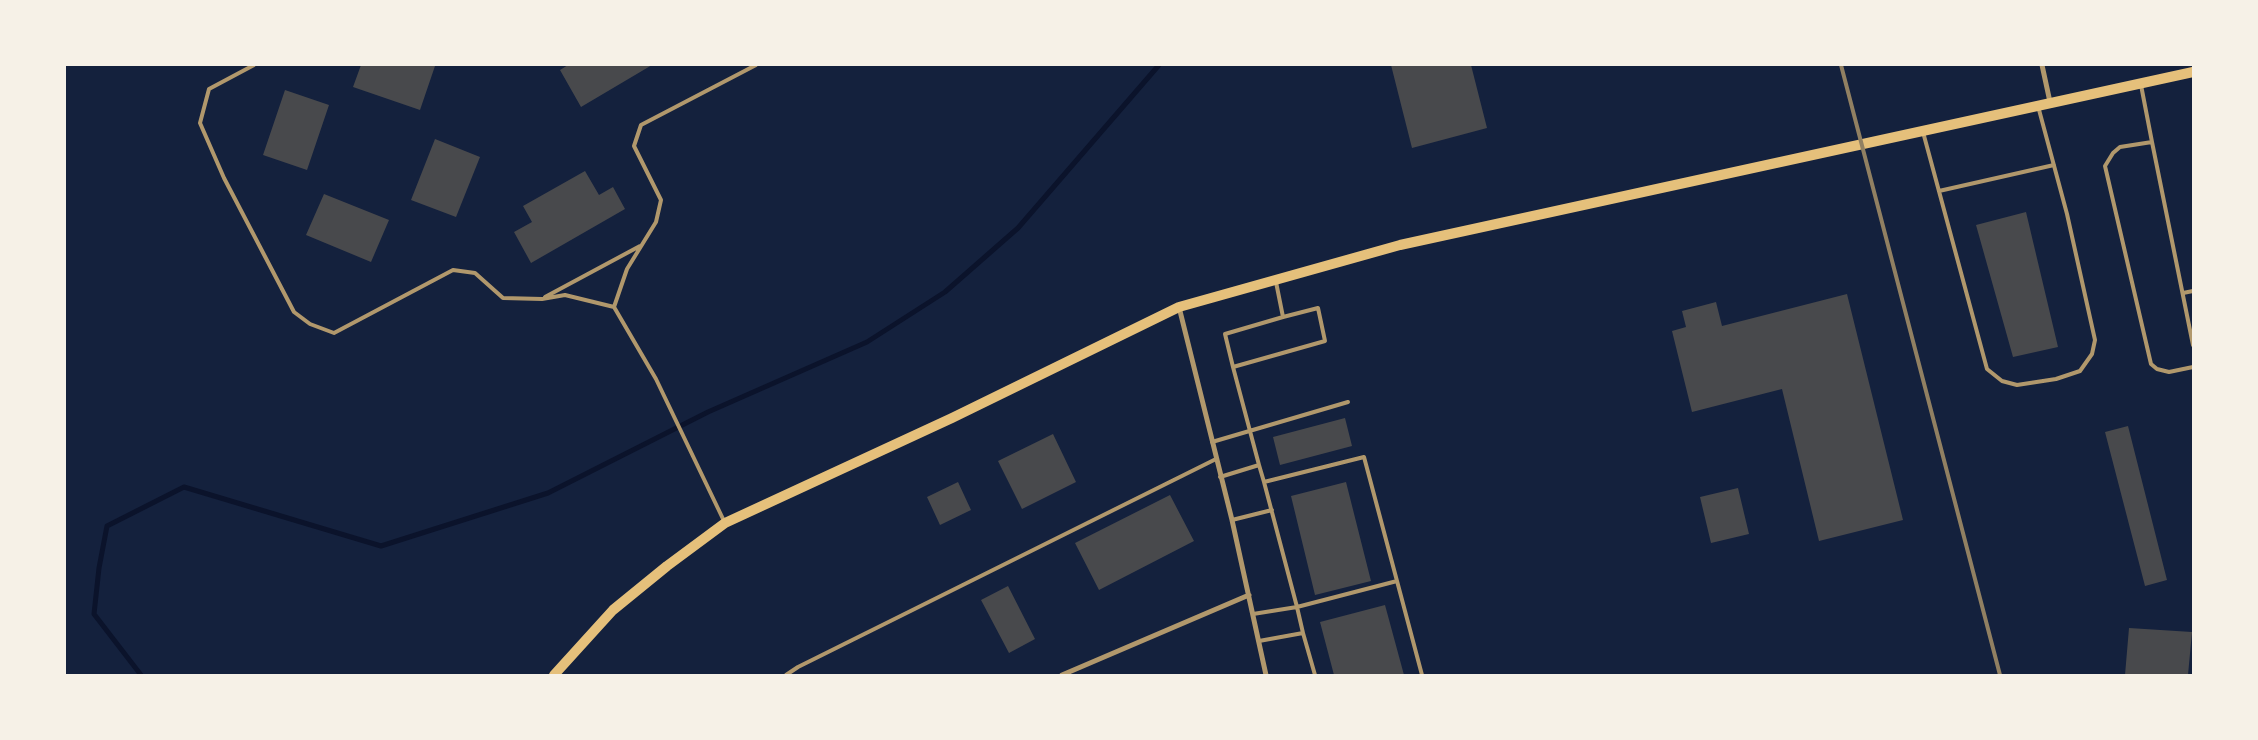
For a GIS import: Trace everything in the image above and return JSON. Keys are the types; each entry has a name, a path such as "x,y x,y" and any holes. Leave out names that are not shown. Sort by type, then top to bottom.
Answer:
{"main road":[{"path":"554,675 613,610 667,566 725,523 952,418 1179,307 1400,245 1794,160 1922,129 2193,72"}],"street":[{"path":"2042,65 2050,102"},
{"path":"1179,307 1220,478 1232,520 1266,675"},
{"path":"1062,675 1249,594"}],"lane":[{"path":"254,65 209,89 200,123 224,178 294,312 310,324 334,333 453,270 475,273 502,298 542,299 566,295 614,307 656,379 697,461 725,523"},
{"path":"614,307 628,269 656,222 660,200 634,146 641,125 756,65"},
{"path":"2140,83 2193,345"},
{"path":"1922,129 1987,370 2002,381 2017,385 2056,379 2080,371 2092,354 2096,340 2038,104"},
{"path":"2152,142 2120,148 2113,153 2105,166 2151,364 2157,369 2169,372 2193,367"},
{"path":"1939,191 2054,165"},
{"path":"542,299 642,244"},
{"path":"1275,280 1284,317"},
{"path":"2182,294 2193,292"},
{"path":"1233,366 1325,341 1318,308 1225,334 1233,366 1249,430 1315,675"},
{"path":"1212,442 1348,402"},
{"path":"1264,482 1364,456 1422,675"},
{"path":"786,675 1216,459"},
{"path":"1220,478 1259,465"},
{"path":"1232,520 1272,510"},
{"path":"1253,614 1298,607 1397,581"},
{"path":"1259,641 1303,632"}],"building":[{"path":"361,65 435,66 420,110 353,87"},
{"path":"568,65 652,65 581,107 560,70"},
{"path":"1391,65 1471,65 1487,128 1412,148"},
{"path":"285,90 329,105 307,170 263,155"},
{"path":"435,139 480,157 456,217 411,200"},
{"path":"585,171 599,195 613,187 625,209 531,263 514,232 532,222 523,206"},
{"path":"324,194 389,220 371,262 306,235"},
{"path":"2026,212 2058,347 2013,357 1976,225"},
{"path":"1847,294 1903,520 1819,541 1782,389 1692,412 1672,331 1686,327 1682,311 1716,302 1722,326"},
{"path":"1345,418 1352,446 1280,465 1273,437"},
{"path":"2128,426 2167,580 2145,586 2105,432"},
{"path":"1053,434 1076,482 1022,509 998,461"},
{"path":"958,482 971,510 940,525 927,497"},
{"path":"1346,482 1371,581 1315,595 1291,496"},
{"path":"1738,488 1749,534 1711,543 1700,497"},
{"path":"1170,495 1194,541 1099,590 1075,543"},
{"path":"1008,586 1035,639 1009,653 981,600"},
{"path":"1385,605 1404,675 1334,675 1320,622"},
{"path":"2129,628 2192,632 2188,675 2125,675"}],"waterway":[{"path":"141,675 94,614 99,568 107,526 184,487 381,546 548,493 708,412 867,342 945,292 1018,228 1159,65"}],"railway":[{"path":"1841,65 2000,675"}]}
